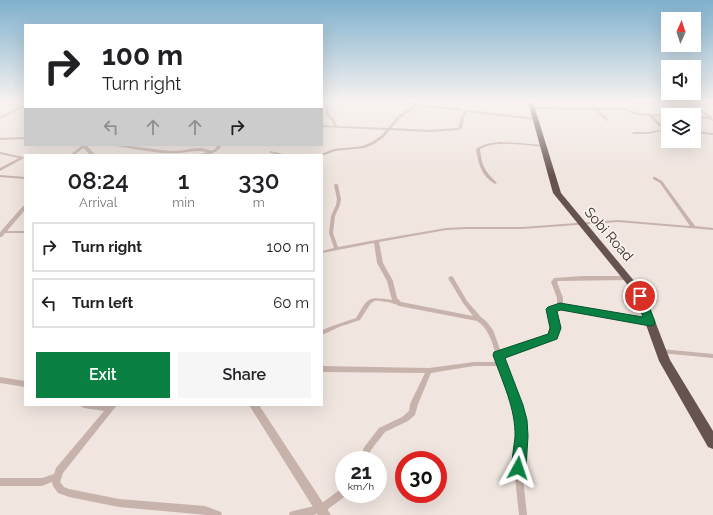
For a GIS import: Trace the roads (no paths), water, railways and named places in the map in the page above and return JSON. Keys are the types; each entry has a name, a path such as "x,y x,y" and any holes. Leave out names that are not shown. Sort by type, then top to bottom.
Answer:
{"highway":[{"name":"Sobi Road","path":"537,126 557,193 629,278 640,296 660,351 713,443"}],"street":[{"path":"337,126 429,131 458,129 460,126"},
{"path":"323,155 334,150 364,147 374,143 383,136 390,126"},
{"path":"634,133 649,133 661,130"},
{"path":"701,133 713,134"},
{"path":"0,140 24,138"},
{"path":"495,183 482,169 478,149 481,146 499,144 543,146"},
{"path":"73,154 84,146 92,154"},
{"path":"123,146 164,152 201,149 212,152"},
{"path":"205,154 219,148 217,146"},
{"path":"271,152 280,154"},
{"path":"0,153 22,158 0,170"},
{"path":"0,176 24,178"},
{"path":"654,178 661,182 694,228"},
{"path":"336,185 338,204 333,216 331,233 336,248"},
{"path":"2,232 24,208"},
{"path":"323,252 336,248 446,229 522,228 581,223 625,222 713,229"},
{"path":"2,232 24,232"},
{"path":"376,241 380,263 390,281 396,302"},
{"path":"451,278 465,302 479,319 484,322 491,332 501,364 517,405 522,436 518,468 523,515"},
{"path":"560,306 560,298 554,282 556,279 629,278"},
{"path":"323,333 358,319 366,303 373,299 396,302 403,306 479,319"},
{"path":"498,355 553,336 555,328 551,309 560,306 650,322"},
{"path":"660,351 713,356"},
{"path":"323,369 429,371 474,364 501,364"},
{"path":"366,451 382,430 405,419 412,413 414,404 429,371"},
{"path":"0,380 24,384"},
{"path":"98,406 111,407"},
{"path":"255,406 323,512"},
{"path":"111,407 59,471 56,477 56,483 62,490 69,493 120,503 206,510 218,515"},
{"path":"0,482 42,482 56,477"},
{"path":"293,515 323,512 335,501"}]}
